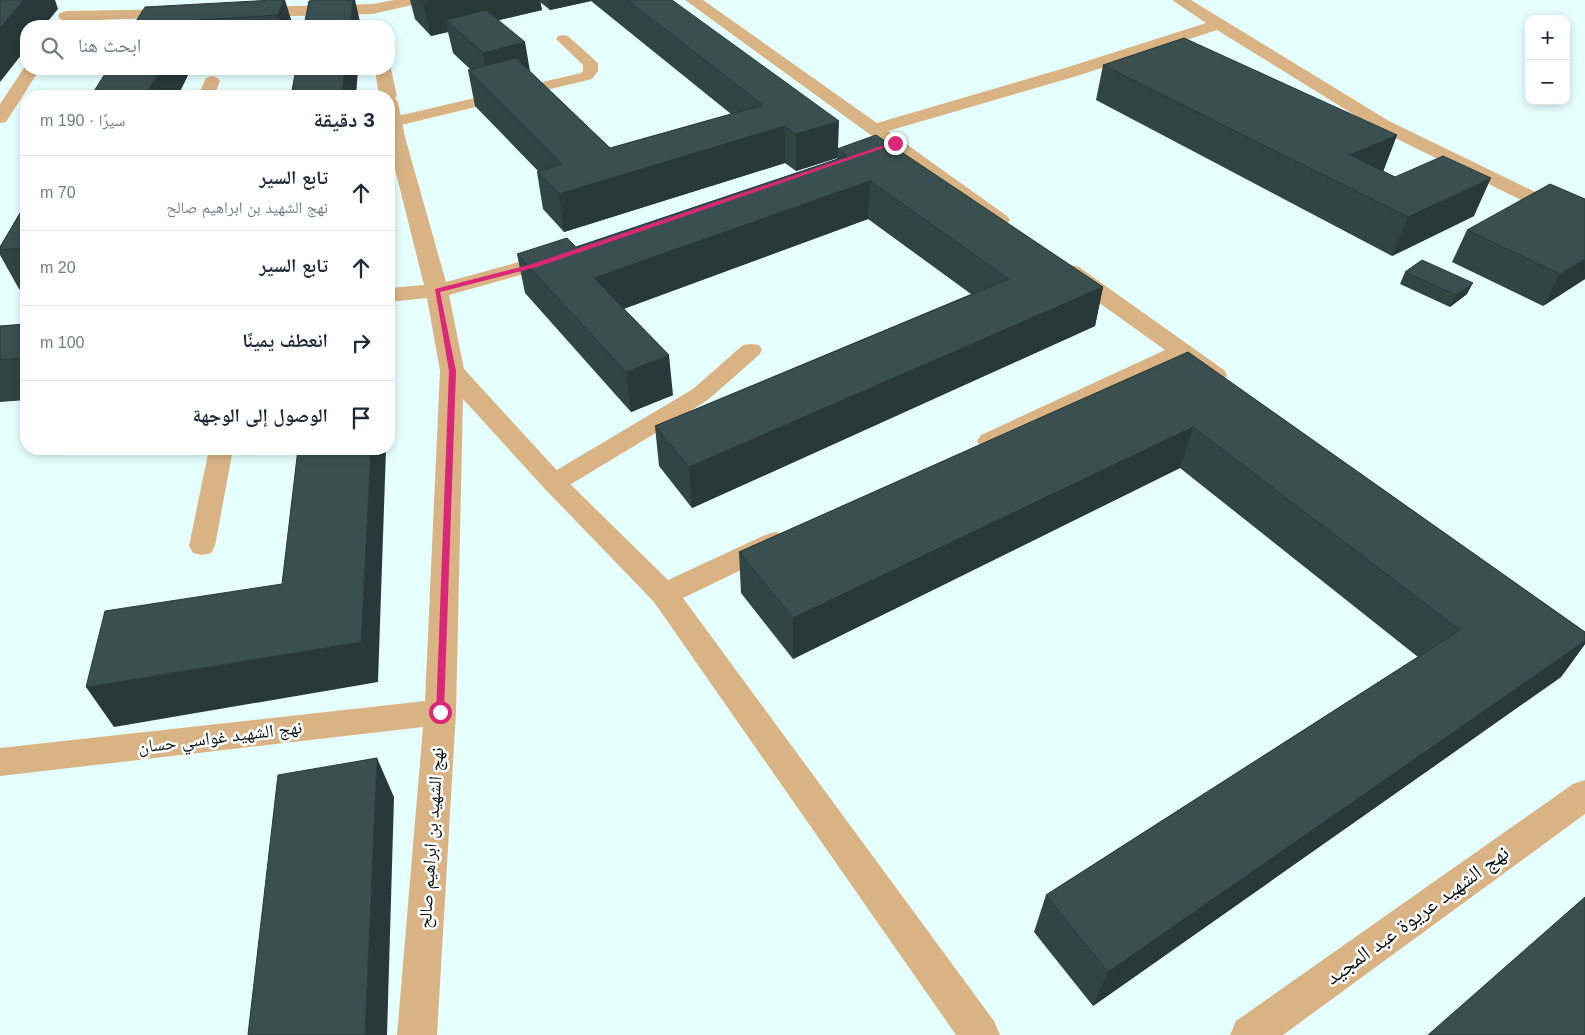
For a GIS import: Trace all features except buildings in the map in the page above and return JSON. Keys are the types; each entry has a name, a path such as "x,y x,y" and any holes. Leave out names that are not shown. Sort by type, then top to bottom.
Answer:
{"street":[{"path":"63,20 73,0"},
{"path":"234,12 373,9 416,0"},
{"path":"693,0 876,129 1014,230"},
{"path":"1180,0 1383,126 1585,224"},
{"path":"373,9 375,20"},
{"path":"78,20 194,13"},
{"path":"876,129 1071,72 1218,24"},
{"path":"0,118 28,75"},
{"path":"384,75 387,90"},
{"name":"نهج الشهيد بن ابراهيم صالح","path":"395,143 437,291 452,371 440,712 417,1035"},
{"path":"868,153 895,143"},
{"path":"395,295 437,291 535,265 572,253"},
{"path":"1054,259 1230,386"},
{"path":"967,452 1181,352"},
{"path":"452,371 554,483 664,594 980,1035"},
{"path":"664,594 798,532"},
{"name":"نهج الشهيد غواسي حسان","path":"0,762 440,712"},
{"name":"نهج الشهيد عريوة عبد المجيد","path":"1250,1035 1585,795"}],"lane":[{"path":"395,131 590,74 592,68 590,63 563,39"},
{"path":"208,90 212,81"},
{"path":"554,483 656,423 701,394 751,350"},
{"path":"202,546 220,455"}],"route":[{"path":"440,712 452,371 437,291 535,265 895,143"}]}
